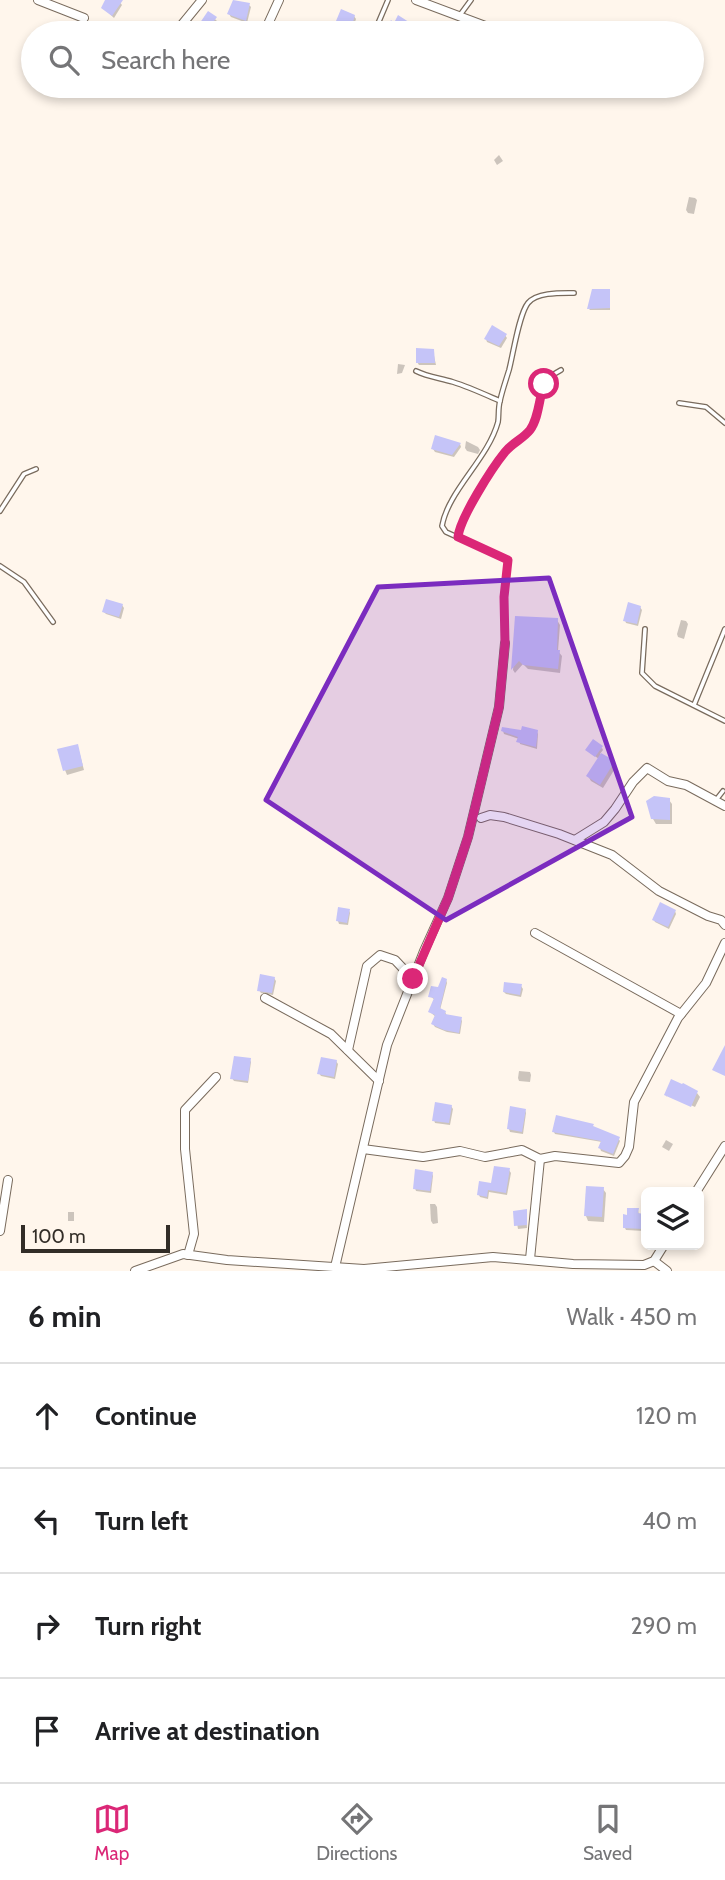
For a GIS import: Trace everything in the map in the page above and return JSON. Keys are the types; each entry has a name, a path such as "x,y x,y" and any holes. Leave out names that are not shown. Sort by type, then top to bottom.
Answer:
{"street":[{"path":"37,0 84,18"},
{"path":"185,21 202,0"},
{"path":"269,21 279,0"},
{"path":"416,0 470,21"},
{"path":"335,1267 387,1045 448,898 468,837 499,707 505,643"},
{"path":"575,841 604,821 647,768 668,781 686,785 725,806"},
{"path":"481,818 489,815 504,817 559,834 612,855 659,891 721,920 725,925"},
{"path":"535,933 681,1014"},
{"path":"363,1149 423,1157 460,1151 485,1157 522,1150 540,1159 555,1156 619,1164 629,1147 634,1102 681,1014 706,983 725,943"},
{"path":"348,1050 367,966 380,955 395,960 413,979"},
{"path":"265,998 331,1034 379,1081"},
{"path":"187,1255 194,1234 185,1149 185,1110 216,1077"},
{"path":"699,1187 725,1146"},
{"path":"530,1259 540,1159"},
{"path":"0,1231 8,1180"},
{"path":"135,1271 156,1267 183,1254 298,1268 364,1269 406,1268 478,1257 530,1259 554,1266 644,1265 654,1261 661,1250"},
{"path":"654,1261 666,1270"}],"lane":[{"path":"379,21 388,0"},
{"path":"459,17 471,0"},
{"path":"505,643 504,597 508,560 446,532 442,526 443,518 462,484 485,452 498,422 500,401 527,304 534,298 574,293"},
{"path":"458,537 467,513 505,451 530,430 535,421 544,384 551,375 561,370"},
{"path":"416,371 500,401"},
{"path":"680,403 706,407 725,423"},
{"path":"0,511 24,474 36,469"},
{"path":"0,566 24,582 53,622"},
{"path":"694,705 725,628"},
{"path":"645,629 642,673 655,686 725,721"},
{"path":"715,802 723,791"}],"highlighted area":[{"path":"549,578 632,817 446,920 266,800 378,587"}],"building":[{"path":"105,0 123,0 112,16 101,8"},
{"path":"233,0 250,3 246,21 227,14"},
{"path":"341,9 355,15 353,21 336,21"},
{"path":"208,11 217,17 214,21 201,21"},
{"path":"398,15 407,21 395,21"},
{"path":"592,289 610,289 610,308 587,309"},
{"path":"492,325 507,334 499,346 484,339"},
{"path":"416,348 434,349 435,363 416,363"},
{"path":"435,435 461,443 452,455 431,449"},
{"path":"106,599 123,604 119,617 102,612"},
{"path":"628,602 641,606 637,624 623,621"},
{"path":"515,616 558,618 558,669 523,665 519,661 511,670"},
{"path":"522,726 538,730 536,747 516,742 518,737 501,731 502,727 521,730"},
{"path":"593,739 603,746 595,757 585,750"},
{"path":"78,744 83,766 63,771 57,749"},
{"path":"601,753 615,761 600,785 586,776"},
{"path":"654,796 670,798 670,820 651,819 646,801"},
{"path":"660,902 676,910 668,927 652,920"},
{"path":"338,907 350,909 347,923 336,921"},
{"path":"260,974 275,977 272,993 257,991"},
{"path":"442,977 447,979 440,1008 446,1011 445,1014 462,1017 459,1033 431,1024 435,1015 428,1012 434,998 428,997 431,986 438,987"},
{"path":"504,982 522,984 520,995 503,992"},
{"path":"725,1045 725,1076 712,1070"},
{"path":"234,1056 251,1058 248,1081 230,1079"},
{"path":"321,1057 337,1060 334,1077 317,1074"},
{"path":"671,1079 698,1091 691,1107 664,1095"},
{"path":"435,1102 452,1105 449,1123 432,1121"},
{"path":"510,1106 526,1109 522,1132 507,1129"},
{"path":"556,1115 594,1124 593,1126 620,1137 613,1154 598,1148 601,1141 552,1132"},
{"path":"494,1166 510,1168 506,1193 488,1190 487,1197 477,1195 479,1181 491,1183"},
{"path":"415,1169 433,1172 430,1191 413,1189"},
{"path":"586,1186 604,1187 602,1217 584,1216"},
{"path":"627,1208 639,1208 641,1229 623,1228 623,1214 627,1215"},
{"path":"527,1209 527,1225 514,1226 513,1211"}],"route":[{"path":"413,979 448,898 468,837 499,707 508,560 458,537 459,529 505,451 530,430 535,421 544,384"}]}
